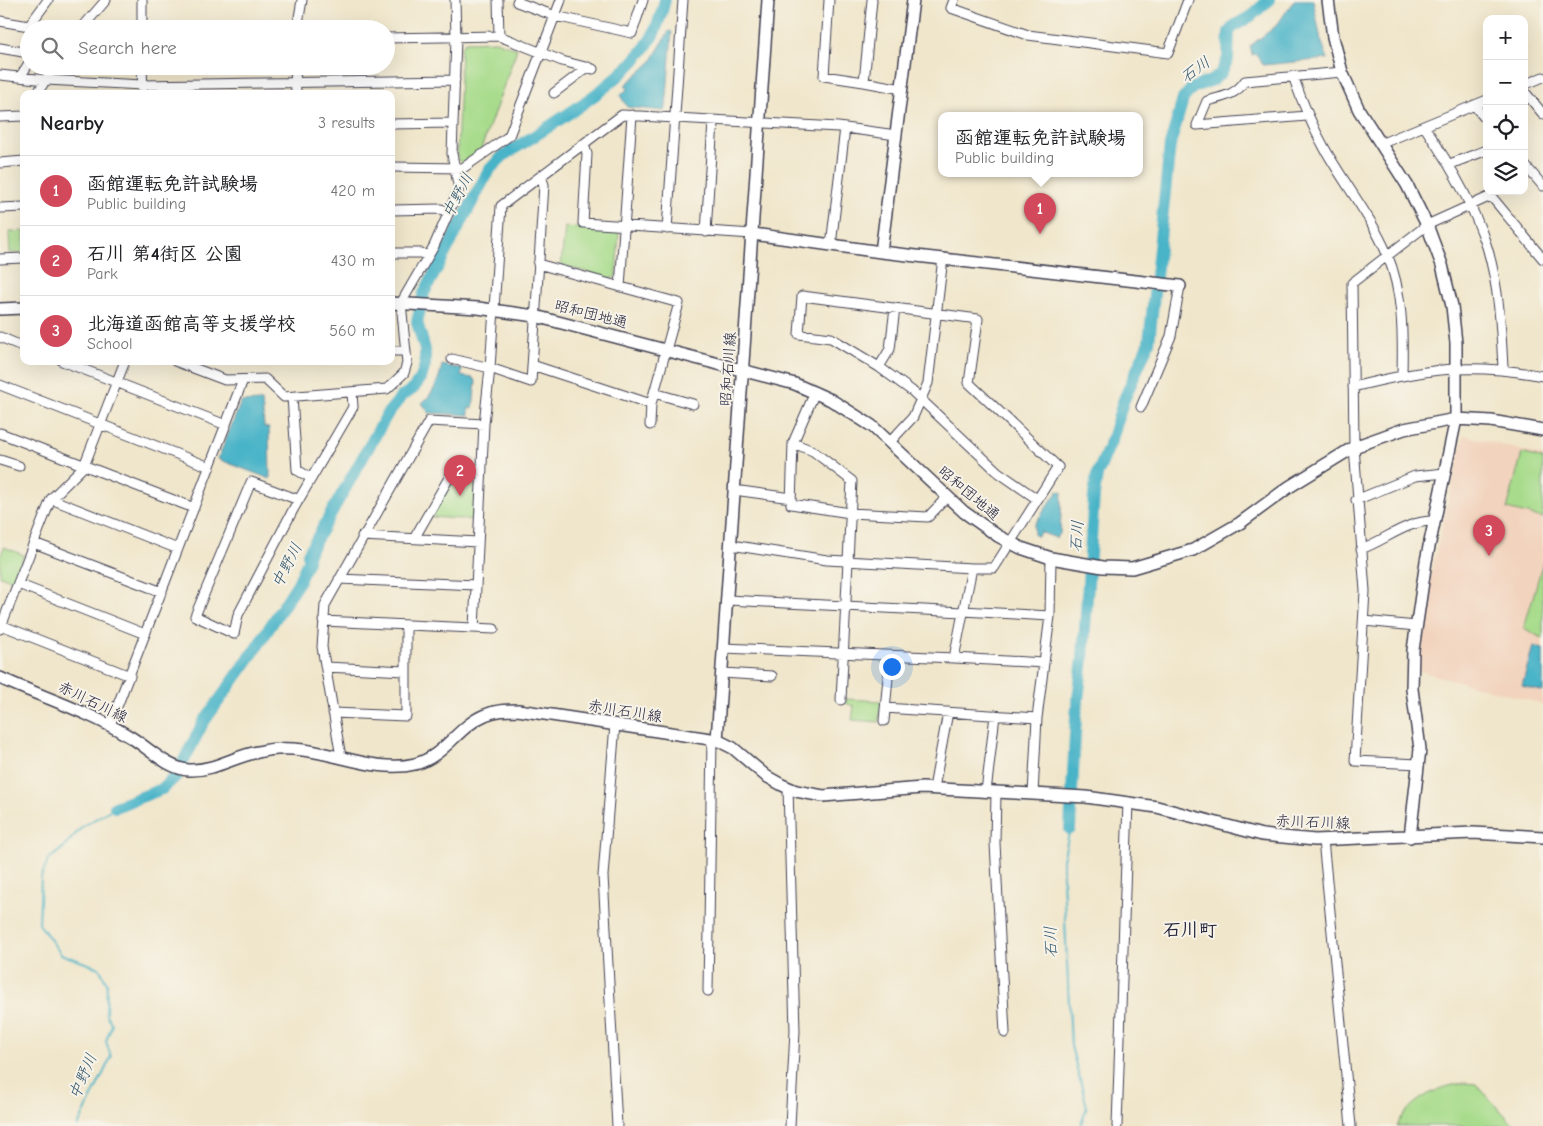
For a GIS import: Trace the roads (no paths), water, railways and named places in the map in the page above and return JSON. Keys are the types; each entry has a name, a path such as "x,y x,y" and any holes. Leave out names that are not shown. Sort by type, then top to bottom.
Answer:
{"street":[{"path":"33,20 48,0"},
{"path":"89,20 106,0"},
{"path":"142,0 142,20"},
{"path":"299,20 302,0"},
{"path":"186,365 225,380 265,380 284,397 387,389 406,368 401,303 428,256 459,189 452,154 456,38 455,0"},
{"path":"498,0 499,36"},
{"path":"518,0 517,2 555,16 632,33 638,21 643,0"},
{"path":"395,167 464,168 509,136 561,0"},
{"path":"668,229 683,0"},
{"name":"昭和石川線","path":"715,740 728,600 768,0"},
{"path":"829,0 824,76 902,89"},
{"path":"864,82 872,0"},
{"path":"881,252 913,0"},
{"path":"954,0 951,8 1028,35 1168,53 1188,0"},
{"path":"1328,0 1333,37 1342,72 1359,110 1406,185 1427,225 1442,265 1452,306 1456,419 1416,626 1412,680 1419,735 1419,764 1410,837"},
{"path":"0,21 20,24"},
{"path":"395,38 499,36 540,53 591,68 554,93"},
{"path":"0,48 20,51"},
{"path":"1308,116 1197,126 1207,101 1228,96 1240,89 1245,81 1342,72"},
{"path":"0,75 143,89 295,83 454,80"},
{"path":"40,90 49,75"},
{"path":"142,75 143,89"},
{"path":"295,75 296,90"},
{"path":"1293,76 1308,116 1325,150 1370,219 1387,256 1398,290 1403,334 1402,374"},
{"path":"1528,83 1543,77"},
{"path":"1528,96 1543,114"},
{"path":"1380,144 1483,102"},
{"path":"1474,105 1483,116"},
{"path":"620,287 632,115"},
{"path":"474,628 484,424 490,368 501,206 622,116 632,115 713,122 846,128 896,135"},
{"path":"0,117 20,116"},
{"path":"706,232 713,122"},
{"path":"395,124 453,123"},
{"path":"1424,126 1450,164 1487,247 1496,289 1501,326 1503,368"},
{"path":"831,245 846,128"},
{"path":"584,144 587,154 583,223 753,234 881,252 1180,286 1170,336 1141,407"},
{"path":"1450,164 1483,152"},
{"path":"0,163 20,161"},
{"path":"1528,169 1543,186"},
{"path":"452,359 490,368 531,382 544,186 541,176"},
{"path":"1419,764 1355,761 1365,591 1356,500 1352,283 1427,225 1491,196 1543,259"},
{"path":"0,208 20,207"},
{"path":"395,210 441,209 449,212"},
{"path":"395,253 421,252 428,256"},
{"path":"0,259 20,258"},
{"path":"890,442 913,417 928,383 943,258"},
{"path":"538,264 679,302 651,404 650,425"},
{"path":"731,545 827,560 994,568 1058,467 969,383 978,319 802,296 800,334 831,338 879,367 922,400 998,472 1037,499"},
{"name":"昭和団地通","path":"401,303 493,309 534,316 776,377 815,392 859,417 890,442 947,497 979,524 1009,542 1051,558 1103,567 1132,568 1192,550 1240,523 1290,487 1354,447 1404,429 1456,419 1491,421 1543,430"},
{"path":"0,309 20,308"},
{"path":"879,367 890,350 895,308"},
{"path":"0,338 20,346"},
{"path":"395,351 406,351"},
{"path":"72,365 226,425"},
{"path":"124,365 84,466 51,499 1,627 130,676"},
{"path":"532,365 651,404"},
{"path":"1353,387 1402,374 1455,368 1503,368 1543,376"},
{"path":"110,725 244,380"},
{"path":"0,386 210,466"},
{"path":"298,500 251,482 195,616 234,634 238,615 298,500 352,407 352,392"},
{"path":"815,392 793,443 791,504 850,513 928,517 947,497"},
{"path":"654,393 693,404"},
{"path":"292,397 297,470 311,478"},
{"path":"341,757 322,646 325,605 428,421 484,424"},
{"path":"0,433 194,508"},
{"path":"793,443 813,451 852,481 841,700"},
{"path":"0,460 19,466"},
{"path":"415,537 454,469 482,470"},
{"path":"1356,500 1415,476 1445,473"},
{"path":"741,491 791,498"},
{"path":"51,499 178,550"},
{"path":"1361,549 1411,525 1424,521 1435,522"},
{"path":"362,536 415,537 478,542"},
{"path":"34,543 162,592"},
{"path":"1033,794 1037,718 1050,616 1051,558"},
{"path":"954,658 972,568"},
{"path":"339,579 476,585"},
{"path":"18,584 145,634"},
{"path":"728,600 1050,616"},
{"path":"323,621 494,630"},
{"path":"1364,621 1416,626"},
{"path":"334,713 406,716 406,626"},
{"path":"724,648 1044,663"},
{"path":"884,721 890,656"},
{"path":"326,667 405,671"},
{"path":"722,673 772,676"},
{"name":"赤川石川線","path":"0,678 82,711 110,725 169,762 190,770 205,769 257,752 282,748 304,750 392,767 416,764 440,751 472,722 498,711 518,710 715,740 733,748 766,776 788,788 824,796 934,788 1086,797 1128,802 1182,813 1262,835 1291,839 1323,840 1473,833 1543,837"},
{"path":"885,708 1037,718"},
{"path":"934,788 948,712"},
{"path":"996,715 991,792 1006,1032"},
{"path":"616,724 603,876 617,1126"},
{"path":"708,991 715,740"},
{"path":"788,788 795,1031 790,1126"},
{"path":"1117,1126 1128,802"},
{"path":"1323,840 1351,1126"}],"water":[{"path":"1294,0 1313,0 1321,40 1328,59 1263,65 1257,54 1252,55 1250,46 1277,25"},
{"path":"669,31 672,32 666,108 664,111 627,107 620,95 628,89 625,85 651,62"},
{"path":"442,365 462,369 461,376 473,378 476,381 473,408 469,408 469,415 429,413 422,403 435,386"},
{"path":"262,401 264,427 269,428 270,479 218,459 241,402"},
{"path":"1058,491 1062,492 1060,534 1056,538 1040,532 1038,536 1034,535 1034,525"},
{"path":"1533,646 1543,649 1543,692 1522,686"}],"waterway":[{"name":"中野川","path":"115,807 162,789 176,776 203,723 255,650 298,583 308,561 308,554 388,413 402,396 413,389 421,378 425,365 425,350 417,322 424,293 489,170 503,156 564,117 608,85 627,68 643,51 654,33 665,0"},
{"name":"石川","path":"1070,829 1076,716 1083,658 1094,495 1097,475 1112,439 1123,402 1149,342 1170,145 1183,99 1192,88 1213,80 1221,73 1228,59 1229,32 1234,26 1251,16 1269,0"},
{"name":"中野川","path":"78,1126 111,1057 106,1041 112,1024 106,1015 107,983 99,968 61,954 39,924 41,878 48,860 63,848 82,827 115,807"},
{"name":"石川","path":"1070,829 1063,860 1063,878 1071,1046 1087,1107 1080,1126"}],"place":[{"name":"函館運転免許試験場","path":"1040,234"},
{"name":"石川 第4街区 公園","path":"460,496"},
{"name":"北海道函館高等支援学校","path":"1489,556"}],"district":[{"name":"石川町","path":"1190,930"}]}
